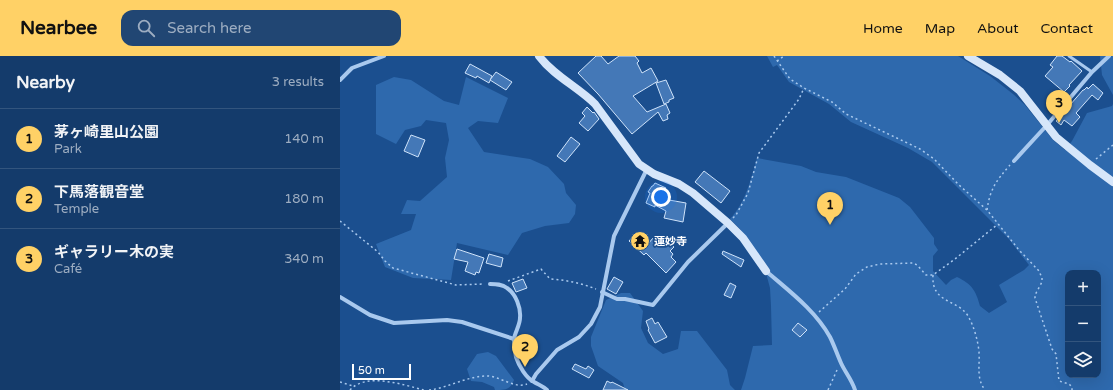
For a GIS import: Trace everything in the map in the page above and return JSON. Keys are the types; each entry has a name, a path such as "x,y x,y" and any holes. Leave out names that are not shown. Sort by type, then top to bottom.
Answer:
{"street":[{"path":"340,80 352,68 384,56"},
{"path":"539,56 545,64 595,104 630,153 640,164 654,174 679,184 693,193 743,238 766,272 798,299 814,315 830,336 841,363 853,384 854,390"},
{"path":"968,56 1000,75 1020,91 1056,137 1113,182"},
{"path":"1014,161 1092,72 1109,56"},
{"path":"532,381 540,368 557,350 579,337 592,324 600,307 614,236 647,169"},
{"path":"602,292 617,299 625,299 653,305 688,262 728,223"},
{"path":"490,284 498,284 507,287 514,295 519,305 520,320 514,340 516,358 525,374 532,381 547,390"},
{"path":"340,297 370,315 394,323 447,320 462,322 514,340"}],"lane":[{"path":"1069,56 1092,72"}],"path":[{"path":"774,56 790,79 832,102 846,114 920,149 934,159 959,185 987,210 1019,250 1039,271 1042,282 1035,295 1035,298 1052,349 1056,354 1059,381 1068,384 1072,387 1072,390"},
{"path":"777,61 784,56"},
{"path":"728,223 736,215 748,193 759,153 799,98 804,88"},
{"path":"1090,165 1113,145"},
{"path":"987,210 994,184 1014,161"},
{"path":"340,221 378,252 385,261 394,268 456,285 490,284"},
{"path":"814,315 845,288 856,274 867,267 880,264 913,263 917,265 926,275 932,275 955,259 998,224"},
{"path":"498,284 541,269 550,279 585,284 602,292"},
{"path":"932,275 932,280 938,295 961,309 971,322 978,346 979,377 985,390"},
{"path":"828,390 841,363"},
{"path":"428,390 476,377 488,376 524,385 532,381"},
{"path":"350,390 354,386 370,381 389,381 424,390"},
{"path":"340,382 354,386"}],"shaded area":[{"path":"767,56 958,56 990,76 1013,94 1025,105 1053,140 1065,150 1072,141 1087,113 1112,106 1113,104 1113,390 741,390 753,346 772,345 770,288 763,262 740,229 730,219 744,198 757,158 801,166 816,172 846,177 899,198 910,207 934,238 934,244 938,250 933,256 933,271 946,285 957,277 970,285 977,296 980,306 989,313 1007,302 999,285 1024,270 1029,265 1008,238 932,162 908,148 851,122 829,104 789,82 777,65 773,67"},
{"path":"1100,56 1113,56 1113,95 1102,75"},
{"path":"394,77 411,80 444,101 459,105 466,77 508,98 498,123 478,121 468,128 484,152 530,159 548,167 564,184 566,193 576,205 575,214 569,223 545,226 522,233 508,255 457,243 451,280 413,278 385,267 376,244 411,230 416,214 401,214 407,200 420,201 447,177 445,158 449,140 446,123 426,120 421,126 405,130 396,144 376,134 376,85"},
{"path":"621,293 630,293 643,311 641,328 648,343 663,354 678,349 681,331 697,331 727,370 730,385 735,390 625,390 623,383 598,366 591,346 591,337 606,300"},
{"path":"488,352 496,356 514,380 509,388 495,390 494,387 482,382 471,381 467,369 477,354"}],"building":[{"path":"596,56 601,56 608,64 619,56 635,56 639,61 637,63 642,73 651,68 658,81 633,96 647,112 666,104 670,113 667,115 668,119 663,121 658,112 632,134 578,73"},
{"path":"1057,56 1062,56 1070,62 1071,61 1082,71 1064,92 1045,76 1053,67 1050,65"},
{"path":"470,64 492,76 489,83 477,76 476,78 465,73"},
{"path":"496,72 512,82 506,90 490,80"},
{"path":"666,80 674,98 664,104 656,83"},
{"path":"1093,84 1103,93 1098,100 1092,95 1076,113 1080,117 1072,126 1064,120 1061,125 1056,121 1083,90 1087,87 1088,89"},
{"path":"587,107 593,113 594,112 599,119 588,131 579,123 585,116 582,113"},
{"path":"411,135 425,140 418,157 404,151"},
{"path":"571,137 580,144 565,162 557,156"},
{"path":"704,171 730,191 721,203 695,182"},
{"path":"655,183 666,188 661,196 669,200 686,203 683,222 664,218 666,211 655,205 655,207 646,203 650,193 648,192"},
{"path":"636,233 648,244 653,238 659,244 661,242 664,245 668,241 674,247 670,251 673,254 671,257 676,262 666,273 646,253 644,255 629,241"},
{"path":"457,249 484,258 479,273 476,272 475,275 465,271 468,262 454,259"},
{"path":"723,251 744,260 741,267 722,254"},
{"path":"489,254 503,258 501,267 486,263"},
{"path":"614,277 623,282 616,294 607,289"},
{"path":"523,279 527,288 516,292 512,283"},
{"path":"730,283 736,286 731,298 724,295"},
{"path":"652,318 655,324 658,322 667,337 655,343 648,330 646,321"},
{"path":"798,323 807,330 800,337 792,330"},
{"path":"575,364 586,369 588,366 594,370 589,378 572,369"},
{"path":"607,381 612,382 628,390 603,390"}],"place":[{"name":"ギャラリー木の実","path":"1059,123"},
{"name":"茅ヶ崎里山公園","path":"830,225"},
{"name":"蓮妙寺","path":"640,241"},
{"name":"下馬落観音堂","path":"525,367"}]}
